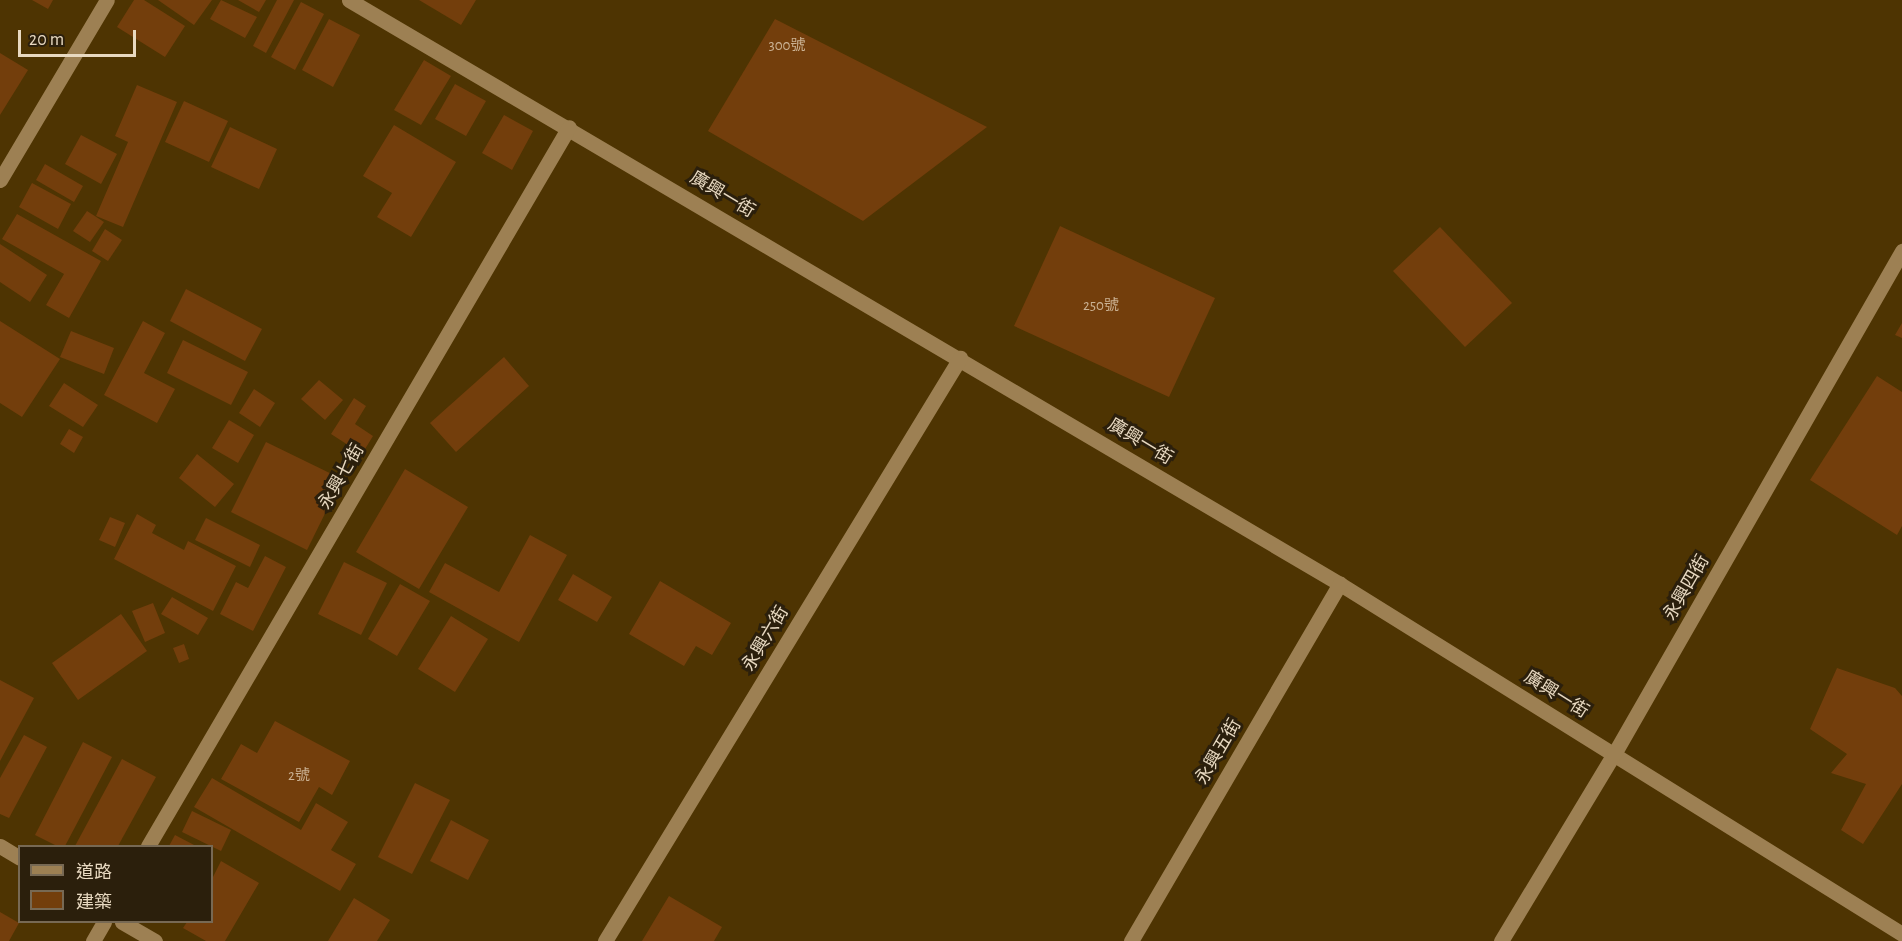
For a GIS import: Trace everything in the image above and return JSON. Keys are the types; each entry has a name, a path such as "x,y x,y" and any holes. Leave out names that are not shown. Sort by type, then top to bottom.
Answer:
{"street":[{"path":"0,180 106,0"},
{"name":"廣興一街","path":"349,0 569,127 1340,584 1902,934"},
{"name":"永興七街","path":"149,845 569,127"},
{"name":"永興四街","path":"1501,941 1614,754 1902,251"},
{"name":"永興六街","path":"605,941 960,358"},
{"name":"永興五街","path":"1131,941 1340,584"},
{"path":"0,846 18,857"},
{"path":"93,941 103,923"},
{"path":"125,923 155,941"}],"building":[{"path":"32,0 53,0 48,9"},
{"path":"134,0 144,0 185,26 165,57 117,27"},
{"path":"158,0 212,0 194,25"},
{"path":"221,0 257,17 245,38 210,19"},
{"path":"238,0 266,0 259,12"},
{"path":"277,0 294,0 266,53 253,46"},
{"path":"419,0 476,0 461,25"},
{"path":"301,2 324,14 295,70 271,57"},
{"path":"329,19 360,35 333,87 302,70"},
{"path":"775,19 987,127 863,221 708,131"},
{"path":"0,53 28,70 0,115"},
{"path":"424,60 451,76 421,125 394,110"},
{"path":"455,84 486,101 466,136 435,119"},
{"path":"137,85 177,102 123,227 96,216 128,142 115,136"},
{"path":"184,101 228,121 209,162 165,142"},
{"path":"504,115 533,131 512,170 482,153"},
{"path":"394,125 456,162 411,237 377,217 392,193 363,176"},
{"path":"230,127 277,149 259,189 211,167"},
{"path":"81,135 117,154 101,184 65,164"},
{"path":"45,164 83,186 74,202 36,180"},
{"path":"32,183 71,204 58,229 19,207"},
{"path":"87,211 104,222 90,242 73,231"},
{"path":"17,214 101,261 69,318 46,305 64,274 2,239"},
{"path":"1060,226 1215,298 1169,397 1014,326"},
{"path":"1440,227 1512,303 1465,347 1393,271"},
{"path":"105,229 122,240 108,261 92,251"},
{"path":"0,244 47,275 30,302 0,282"},
{"path":"186,289 262,329 245,361 170,321"},
{"path":"0,321 60,359 22,417 0,403"},
{"path":"143,321 165,333 144,373 175,389 157,423 104,395"},
{"path":"1902,323 1902,338 1895,335"},
{"path":"71,331 114,348 104,374 60,357"},
{"path":"183,340 248,372 231,405 167,373"},
{"path":"504,357 529,386 456,452 430,423"},
{"path":"1877,376 1902,392 1902,526 1897,535 1810,480"},
{"path":"319,380 343,400 325,420 301,399"},
{"path":"64,383 98,405 83,427 49,406"},
{"path":"254,389 275,403 260,427 239,413"},
{"path":"354,398 366,406 355,424 373,436 362,454 331,434"},
{"path":"229,420 254,435 238,463 212,448"},
{"path":"69,429 83,437 74,453 60,444"},
{"path":"266,442 342,479 307,550 231,512"},
{"path":"197,454 234,484 215,507 179,478"},
{"path":"405,469 468,507 419,589 356,552"},
{"path":"137,514 156,525 152,533 184,550 188,541 236,566 213,611 114,559"},
{"path":"110,517 125,523 115,547 99,540"},
{"path":"206,518 260,545 250,567 195,540"},
{"path":"530,535 567,555 519,642 429,592 445,563 499,592"},
{"path":"265,556 286,567 253,631 220,614 236,582 248,588"},
{"path":"344,562 387,583 361,635 318,614"},
{"path":"573,574 612,597 597,622 558,600"},
{"path":"660,581 731,623 712,655 696,646 684,666 629,634"},
{"path":"400,584 430,601 397,656 368,639"},
{"path":"172,597 208,618 198,635 161,614"},
{"path":"153,603 165,633 145,642 132,611"},
{"path":"121,614 147,651 78,700 52,663"},
{"path":"451,616 488,639 455,692 418,669"},
{"path":"184,644 189,659 179,663 173,648"},
{"path":"1837,668 1895,688 1902,696 1902,784 1863,844 1841,830 1866,784 1831,773 1847,754 1810,729"},
{"path":"0,680 34,698 0,761"},
{"path":"275,721 350,761 332,795 319,787 299,822 221,779 241,744 257,753"},
{"path":"24,735 47,747 9,818 0,814 0,778"},
{"path":"83,742 112,757 66,845 55,845 35,835"},
{"path":"122,759 156,777 119,845 76,845"},
{"path":"212,778 301,830 316,803 348,822 331,850 356,864 340,891 194,807"},
{"path":"415,783 450,800 412,874 378,857"},
{"path":"192,811 231,830 221,851 213,845 182,832"},
{"path":"451,820 489,840 468,880 430,861"},
{"path":"175,835 194,845 170,845"},
{"path":"221,861 259,883 225,941 206,941 183,928 186,923 213,923 213,877"},
{"path":"669,896 722,927 714,941 642,941"},
{"path":"354,898 390,920 377,941 328,941"},
{"path":"0,912 19,923 9,941 0,941"}]}
